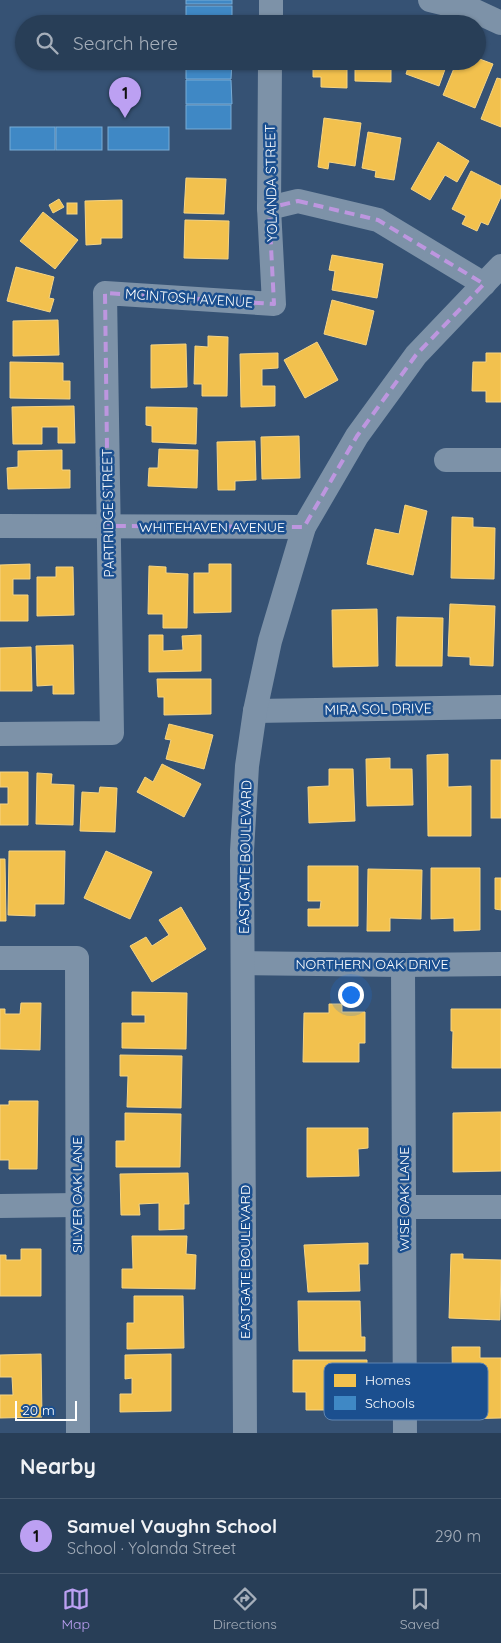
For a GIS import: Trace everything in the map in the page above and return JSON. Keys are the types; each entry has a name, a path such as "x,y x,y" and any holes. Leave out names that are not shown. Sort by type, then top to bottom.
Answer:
{"street":[{"path":"271,0 271,15"},
{"path":"430,0 482,15"},
{"path":"486,17 501,23"},
{"name":"YOLANDA STREET","path":"270,70 270,208 274,304"},
{"path":"270,208 298,201 378,220 484,284"},
{"name":"EASTGATE BOULEVARD","path":"245,1433 243,817 247,766 255,711 270,641 304,527 357,436 411,362 501,266"},
{"name":"MCINTOSH AVENUE","path":"105,293 274,304"},
{"name":"PARTRIDGE STREET","path":"0,734 112,733 105,293"},
{"path":"446,460 501,460"},
{"name":"WHITEHAVEN AVENUE","path":"0,526 304,527"},
{"name":"MIRA SOL DRIVE","path":"255,711 501,707"},
{"name":"SILVER OAK LANE","path":"0,958 77,958 78,1433"},
{"name":"NORTHERN OAK DRIVE","path":"243,963 501,964"},
{"name":"WISE OAK LANE","path":"403,965 405,1363"},
{"path":"0,1206 77,1205"},
{"path":"404,1207 501,1207"},
{"name":"WISE OAK LANE","path":"405,1420 405,1433"}],"highlighted area":[{"path":"298,201 378,220 484,284 416,355 357,436 304,527 108,526 105,293 274,304 269,208"}],"building: Homes":[{"path":"486,61 493,64 475,108 443,95 453,70 486,70"},
{"path":"313,70 347,70 347,88 321,87 321,77 313,77"},
{"path":"355,70 391,70 391,82 355,81"},
{"path":"407,70 445,70 439,86 406,74"},
{"path":"497,78 501,79 501,127 481,119"},
{"path":"324,118 361,123 355,166 329,162 328,169 318,167"},
{"path":"368,132 401,138 394,180 375,177 376,171 362,168"},
{"path":"438,142 469,161 457,182 445,175 430,200 411,189"},
{"path":"471,171 501,186 501,197 488,225 481,222 477,231 462,224 466,216 452,209"},
{"path":"186,178 226,179 224,214 184,213"},
{"path":"59,199 64,207 53,213 49,205"},
{"path":"122,200 122,238 101,238 101,244 86,245 85,201"},
{"path":"67,203 77,203 77,214 67,214"},
{"path":"43,212 78,240 55,269 20,241"},
{"path":"185,220 229,221 228,259 184,258"},
{"path":"332,255 383,264 377,298 332,290 335,271 329,270"},
{"path":"16,267 54,277 49,298 54,299 50,312 7,301"},
{"path":"332,300 374,311 366,345 324,334"},
{"path":"58,320 59,355 13,356 13,321"},
{"path":"208,336 228,337 227,396 202,396 202,384 194,384 195,346 208,347"},
{"path":"317,342 338,380 305,398 284,360"},
{"path":"186,344 187,387 151,388 151,345"},
{"path":"278,353 278,368 262,369 262,386 275,386 275,406 241,407 240,354"},
{"path":"486,353 501,353 501,402 486,402 486,391 472,391 473,362 486,362"},
{"path":"10,362 63,363 63,381 70,381 70,399 10,398"},
{"path":"74,406 75,443 58,443 58,427 42,427 42,444 13,444 12,407"},
{"path":"146,407 197,408 196,444 152,442 152,426 146,425"},
{"path":"299,436 300,478 262,479 261,437"},
{"path":"255,441 256,480 235,481 235,490 218,490 217,442"},
{"path":"159,449 198,450 197,488 148,486 149,468 158,468"},
{"path":"62,450 62,470 70,470 70,488 8,489 7,468 18,467 18,451"},
{"path":"405,505 427,511 413,575 367,564 375,529 399,534"},
{"path":"452,517 473,518 473,527 495,528 494,579 451,578"},
{"path":"30,564 30,579 13,579 13,595 28,595 28,621 0,621 0,565"},
{"path":"209,564 231,564 231,612 194,613 194,573 209,573"},
{"path":"149,566 166,567 166,573 188,574 187,628 163,628 163,614 148,614"},
{"path":"56,567 73,567 74,615 37,616 37,577 56,577"},
{"path":"450,604 495,606 493,666 470,665 470,657 448,656"},
{"path":"377,609 378,666 333,667 332,610"},
{"path":"397,617 443,618 442,666 396,666"},
{"path":"149,635 163,635 163,651 183,650 182,636 201,635 201,671 149,672"},
{"path":"73,645 74,694 53,694 53,685 37,686 36,646"},
{"path":"31,647 32,691 0,691 0,648"},
{"path":"157,679 211,679 211,714 164,715 164,697 158,697"},
{"path":"169,724 213,735 204,769 166,759 171,740 165,739"},
{"path":"448,754 448,787 471,786 471,836 428,836 427,755"},
{"path":"390,758 390,769 412,769 413,805 367,806 366,759"},
{"path":"491,760 501,760 501,818 491,818"},
{"path":"162,764 201,784 184,817 137,792 145,777 153,782"},
{"path":"329,769 353,769 355,821 309,823 308,787 329,786"},
{"path":"0,772 28,772 28,825 0,825 0,804 8,804 8,787 0,787"},
{"path":"37,773 52,774 51,784 74,785 73,825 36,824"},
{"path":"100,787 117,788 115,832 80,831 82,792 99,793"},
{"path":"9,851 65,851 64,904 35,904 35,916 8,915"},
{"path":"106,851 152,872 130,919 84,898"},
{"path":"0,859 5,859 6,921 0,921"},
{"path":"308,866 358,866 358,926 308,926 308,909 320,909 321,901 308,901"},
{"path":"431,868 480,868 480,930 454,931 454,918 431,919"},
{"path":"368,869 422,870 421,919 390,918 390,931 367,931"},
{"path":"495,878 501,878 501,910 495,909"},
{"path":"181,907 206,949 152,982 130,946 146,937 152,946 169,935 159,920"},
{"path":"132,992 187,993 186,1049 122,1048 122,1023 145,1023 145,1015 132,1015"},
{"path":"21,1003 41,1003 40,1050 0,1049 0,1009 5,1009 5,1014 20,1014"},
{"path":"329,1004 342,1004 342,1012 365,1012 365,1043 359,1043 359,1062 303,1062 304,1013 329,1013"},
{"path":"451,1009 501,1009 501,1068 452,1068 453,1031 451,1031"},
{"path":"120,1055 182,1056 181,1108 127,1107 128,1076 120,1076"},
{"path":"9,1101 38,1101 37,1169 9,1169 9,1160 0,1160 0,1105 9,1105"},
{"path":"501,1112 501,1171 453,1172 453,1113"},
{"path":"125,1113 181,1114 180,1167 116,1167 116,1141 125,1141"},
{"path":"307,1128 368,1128 368,1148 358,1149 359,1176 307,1177"},
{"path":"188,1173 189,1204 184,1204 184,1229 159,1230 159,1203 139,1204 140,1215 121,1215 120,1174"},
{"path":"132,1236 187,1236 186,1254 196,1255 195,1289 122,1288 122,1269 133,1269"},
{"path":"368,1243 368,1264 359,1264 360,1291 308,1292 304,1245"},
{"path":"21,1249 41,1249 41,1296 0,1296 0,1255 6,1255 6,1260 21,1260"},
{"path":"451,1254 463,1254 463,1259 501,1260 500,1320 449,1318"},
{"path":"134,1296 183,1296 184,1348 127,1349 127,1323 134,1323"},
{"path":"298,1301 360,1301 361,1337 365,1337 365,1351 299,1351"},
{"path":"452,1347 480,1347 480,1358 501,1358 501,1418 488,1418 488,1363 452,1363"},
{"path":"41,1354 42,1417 0,1418 0,1395 13,1395 12,1377 0,1377 0,1355"},
{"path":"171,1354 171,1411 120,1412 120,1394 132,1394 132,1378 125,1379 125,1355"},
{"path":"293,1360 367,1360 367,1363 324,1363 324,1410 306,1410 306,1392 293,1392"}],"building: Schools":[{"path":"186,0 232,0 232,4 186,4"},
{"path":"186,6 232,6 232,15 186,15"},
{"path":"186,70 232,70 231,79 186,79"},
{"path":"186,80 231,80 232,104 186,104"},
{"path":"186,105 231,105 231,129 186,129"},
{"path":"10,127 55,127 55,150 10,150"},
{"path":"56,127 102,127 102,150 56,150"},
{"path":"108,127 169,127 169,150 108,150"}],"place":[{"name":"Samuel Vaughn School","path":"125,118"}]}
